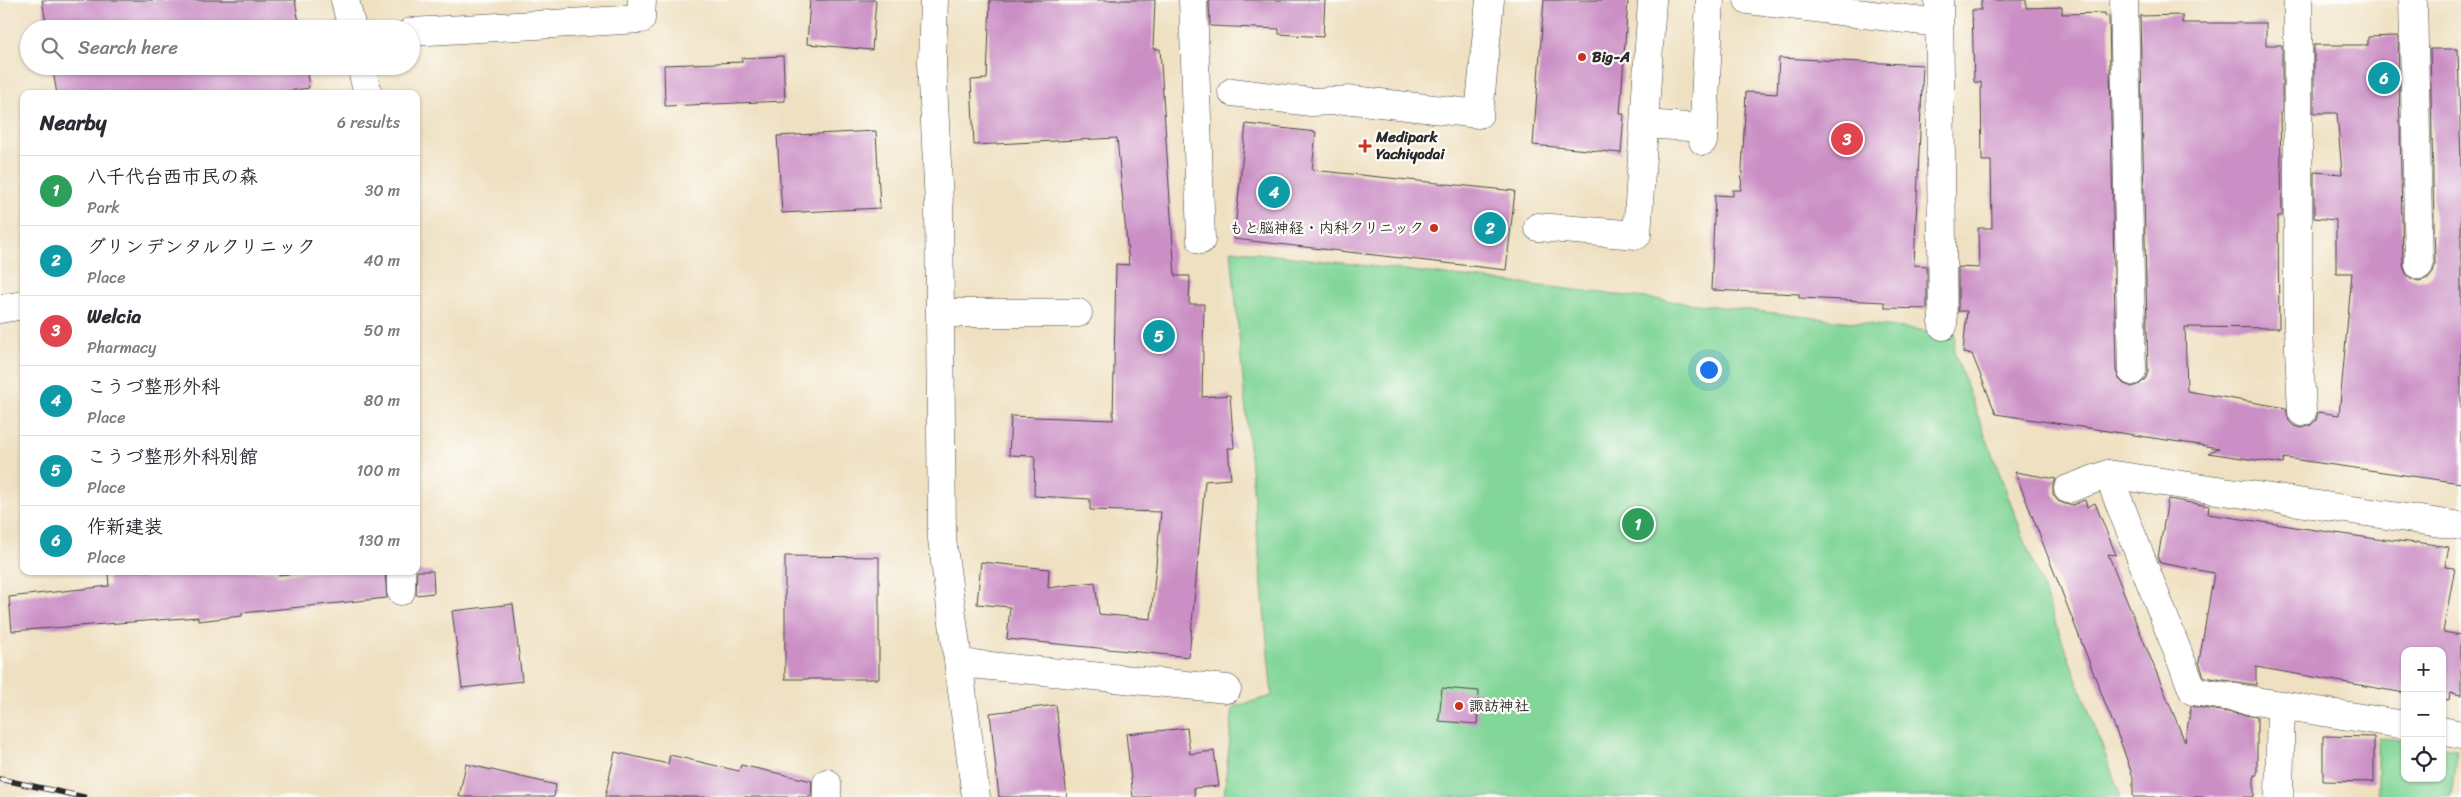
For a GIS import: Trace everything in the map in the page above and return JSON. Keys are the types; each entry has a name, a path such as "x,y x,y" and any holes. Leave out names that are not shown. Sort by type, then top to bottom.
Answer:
{"street":[{"path":"345,0 350,20"},
{"path":"420,31 641,19 642,0"},
{"path":"934,0 932,61 939,205 942,539 976,797"},
{"path":"1193,0 1201,240"},
{"path":"1232,92 1311,102 1353,100 1479,114 1490,0"},
{"path":"1538,227 1637,235 1652,0"},
{"path":"1644,124 1704,134 1710,0"},
{"path":"1748,0 1939,12 1943,326"},
{"path":"2124,0 2132,371"},
{"path":"2298,0 2298,318 2302,412"},
{"path":"2413,0 2419,265"},
{"path":"363,75 367,90"},
{"path":"0,309 20,306"},
{"path":"940,313 1078,313"},
{"path":"2108,474 2193,691 2401,724"},
{"path":"2068,488 2108,474 2461,526"},
{"path":"959,663 1227,689"},
{"path":"2279,797 2280,705"},
{"path":"2446,732 2461,735"}],"green space":[{"path":"1231,250 1955,334 1954,352 2121,797 1224,797 1233,707 1272,696"},
{"path":"2378,737 2401,740 2401,782 2446,782 2446,748 2457,749 2451,797 2378,797"}],"building":[{"path":"42,0 295,0 298,20 45,20"},
{"path":"810,0 876,0 872,50 807,44"},
{"path":"990,0 1155,0 1153,49 1160,49 1175,276 1190,276 1189,304 1204,304 1202,397 1230,395 1234,448 1228,448 1231,479 1205,481 1189,657 1007,639 1010,607 977,604 981,562 1049,569 1048,588 1095,582 1099,614 1151,619 1161,512 1090,510 1090,499 1034,496 1035,456 1009,455 1011,416 1113,420 1116,264 1129,265 1117,138 974,145 971,80 987,79"},
{"path":"1209,0 1325,0 1323,37 1279,34 1279,29 1210,26"},
{"name":"Big-A","path":"1544,0 1628,0 1620,114 1624,114 1621,153 1533,145"},
{"path":"1981,0 2026,0 2026,8 2062,7 2062,14 2105,13 2105,16 2109,16 2116,371 2119,379 2124,384 2132,387 2140,384 2146,378 2148,371 2140,16 2182,15 2182,23 2266,23 2266,45 2282,45 2282,113 2280,113 2282,216 2278,216 2279,328 2185,327 2187,391 2286,408 2289,421 2294,426 2302,428 2311,425 2316,420 2318,412 2339,415 2352,273 2336,273 2336,220 2314,218 2314,172 2342,174 2337,113 2314,113 2314,45 2368,45 2368,37 2398,36 2403,265 2406,274 2412,279 2419,281 2428,278 2433,272 2435,265 2430,49 2458,49 2461,163 2461,483 2284,458 2283,464 2208,453 2219,448 1996,414 1972,354 1963,353 1967,311 1958,311 1958,267 1979,268 1978,228 1992,228 1991,161 1982,161 1981,82 1974,82 1972,10 1981,10"},
{"path":"783,56 785,101 665,106 664,65 742,62 742,58"},
{"path":"1779,58 1923,65 1914,265 1927,266 1927,309 1885,308 1885,302 1799,298 1799,294 1711,290 1715,195 1733,196 1733,190 1741,190 1746,92 1777,94"},
{"path":"54,75 307,75 309,88 295,90 56,90"},
{"path":"1246,124 1316,132 1312,170 1515,191 1506,270 1234,239"},
{"path":"876,131 880,208 782,213 777,136"},
{"path":"2015,472 2056,479 2053,486 2053,494 2058,501 2065,504 2072,505 2085,500 2087,507 2095,503 2116,555 2108,554 2185,742 2191,706 2257,717 2257,775 2254,775 2254,797 2133,797 2133,777 2122,746"},
{"path":"2168,499 2209,506 2208,514 2383,540 2449,547 2445,567 2455,568 2443,632 2461,635 2461,695 2450,693 2449,700 2446,700 2446,647 2401,647 2401,692 2256,667 2256,685 2204,677 2199,662 2214,573 2160,563 2158,558"},
{"path":"785,556 879,557 879,679 785,679"},
{"path":"420,571 433,571 434,593 416,595 417,575 420,575"},
{"path":"108,575 385,575 387,598 242,613 242,616 198,621 198,617 12,631 9,597 109,586"},
{"path":"513,604 522,681 462,688 452,611"},
{"name":"諏訪神社","path":"1442,688 1479,691 1477,724 1439,721"},
{"path":"1056,705 1067,797 999,797 990,713"},
{"path":"1187,728 1190,754 1214,751 1219,786 1194,788 1195,797 1133,797 1126,734"},
{"path":"2323,736 2374,737 2374,782 2323,781"},
{"path":"615,752 668,764 670,755 739,771 741,765 812,781 811,797 605,797"},
{"path":"466,764 556,785 554,797 459,797"}],"railway":[{"path":"0,779 84,797"}],"place":[{"name":"Big-A","path":"1582,57"},
{"name":"作新建装","path":"2384,78"},
{"name":"Welcia","path":"1847,139"},
{"name":"Medipark Yachiyodai","path":"1365,146"},
{"name":"こうづ整形外科","path":"1274,192"},
{"name":"もと脳神経・内科クリニック","path":"1434,228"},
{"name":"グリンデンタルクリニック","path":"1490,228"},
{"name":"こうづ整形外科別館","path":"1159,336"},
{"name":"八千代台西市民の森","path":"1638,524"},
{"name":"諏訪神社","path":"1459,706"}]}
